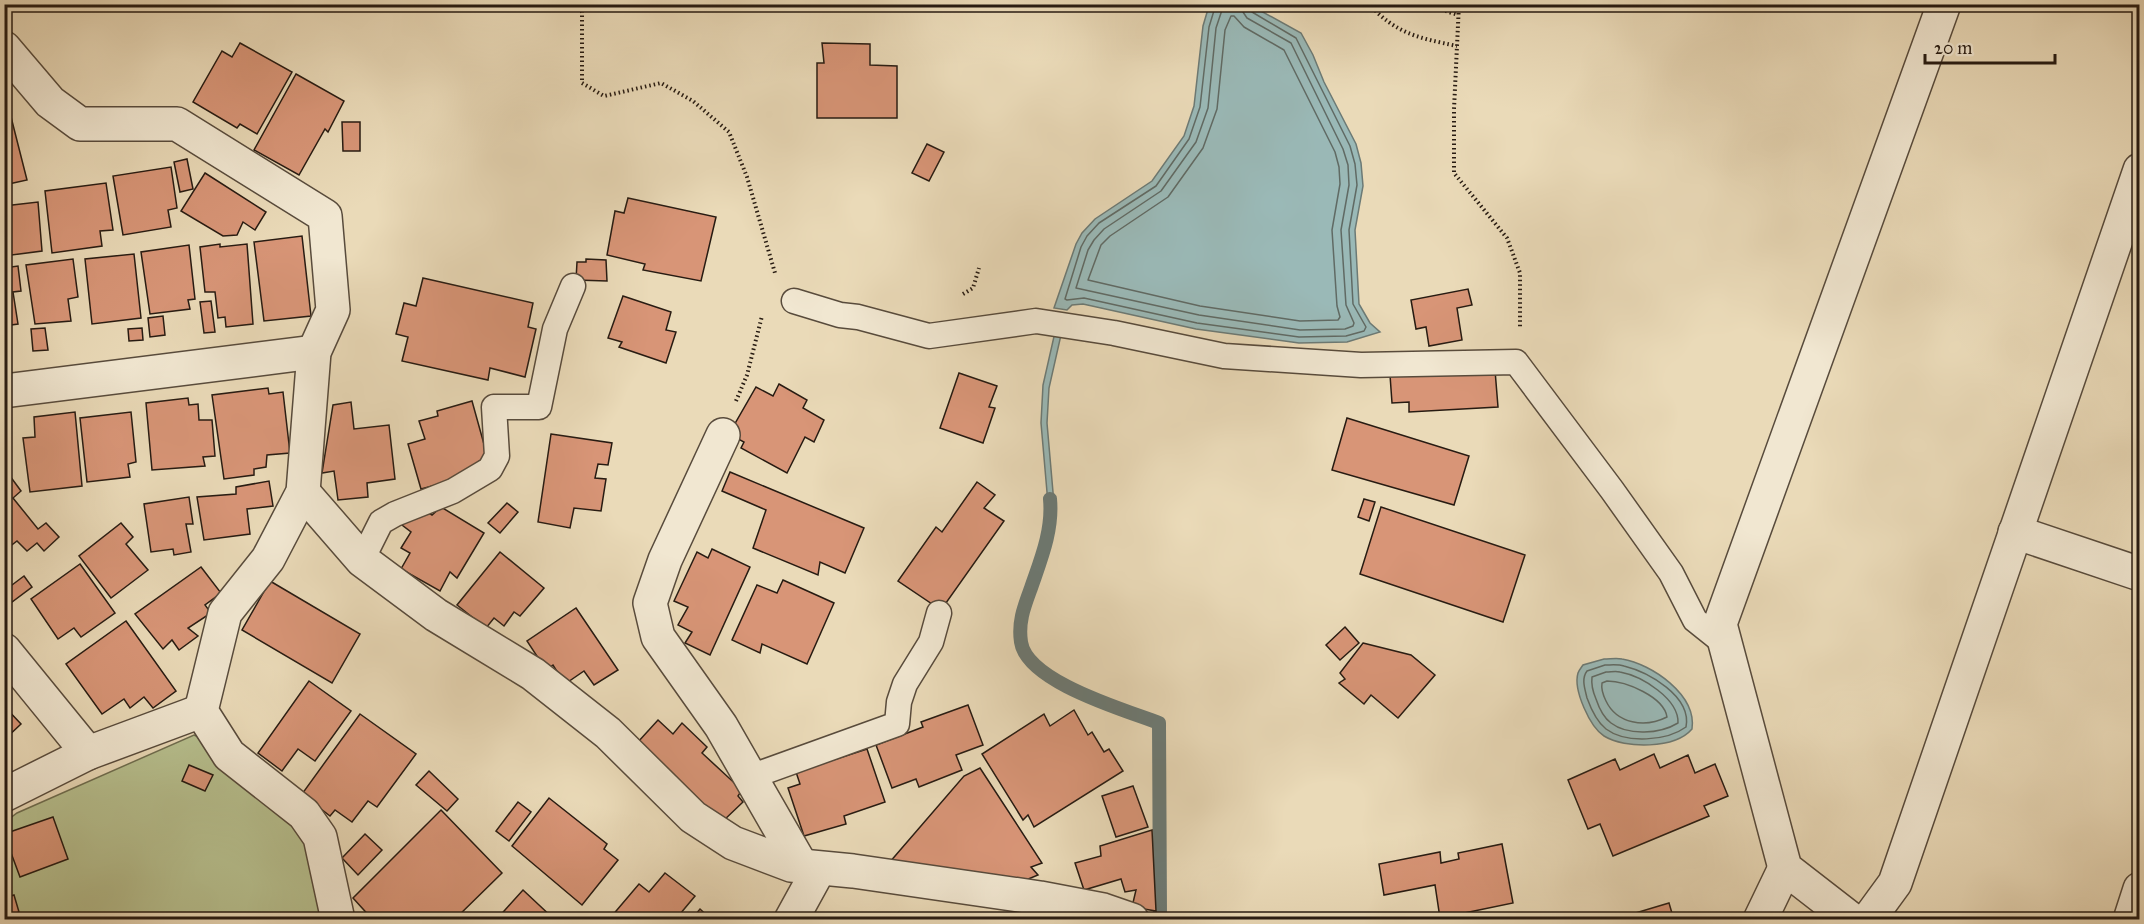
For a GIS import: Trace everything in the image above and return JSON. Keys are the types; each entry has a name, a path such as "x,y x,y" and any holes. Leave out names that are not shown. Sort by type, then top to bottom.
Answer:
{"street":[{"path":"1852,920 1785,868 1720,624 1944,4"},
{"path":"4,48 50,102 80,124 177,124 325,216 333,310 314,352 303,492 268,559 225,613 201,711 229,755 304,814 320,837 338,920"},
{"path":"1868,920 1895,884 2139,170"},
{"path":"4,391 314,352"},
{"path":"723,435 665,560 650,603 658,637 721,726 750,777 811,868"},
{"path":"303,492 362,560 436,615 533,674 608,733 693,817 733,843 791,865 1040,898 1103,910 1132,920"},
{"path":"2015,532 2139,574"},
{"path":"4,650 88,753"},
{"path":"4,795 88,753 201,711"},
{"path":"791,920 811,868"},
{"path":"1760,920 1785,868"},
{"path":"2130,920 2139,889"}],"lane":[{"path":"362,560 381,522 395,514 453,491 490,469 497,456 494,407 539,407 555,329 573,286"},
{"path":"794,301 840,315 858,317 929,336 1036,321 1114,333 1224,356 1361,365 1516,362 1664,564 1695,620 1725,644"},
{"path":"750,777 897,724 899,702 905,684 931,642 939,613"}],"path":[{"path":"576,4 582,12 582,82 604,96 661,83 693,100 729,132 747,177 773,271 794,301"},
{"path":"1369,4 1383,20 1416,38 1457,46"},
{"path":"1424,4 1458,15"},
{"path":"1444,4 1445,11"},
{"path":"1459,4 1454,173 1507,238 1520,273 1520,322 1516,362"},
{"path":"770,282 773,271"},
{"path":"723,435 747,375 764,305"}],"green space":[{"path":"194,735 205,740 294,824 311,845 325,920 5,920 5,822 17,813"}],"water":[{"path":"1213,5 1250,5 1301,33 1313,55 1324,82 1356,144 1361,163 1363,186 1355,230 1359,304 1370,323 1380,332 1347,342 1299,343 1196,329 1083,304 1072,305 1067,310 1054,308 1082,233 1095,219 1152,181 1184,136 1194,106 1203,26 1208,9"},
{"path":"1055,332 1061,335 1049,388 1047,423 1055,515 1049,515 1041,423 1043,385"},
{"path":"1604,659 1634,662 1659,674 1680,693 1687,704 1692,716 1692,729 1684,736 1674,740 1650,745 1624,743 1604,736 1588,717 1580,698 1577,680 1583,665"}],"building":[{"path":"240,43 292,72 257,134 240,124 237,128 193,102 222,51 232,57"},
{"path":"822,43 870,44 870,65 897,66 897,118 817,118 817,63 824,63"},
{"path":"296,74 344,101 328,132 325,129 299,175 254,150"},
{"path":"10,113 27,180 4,185 4,115"},
{"path":"342,122 360,122 360,151 343,151"},
{"path":"927,144 944,152 929,181 912,173"},
{"path":"187,159 193,189 180,192 174,162"},
{"path":"171,167 177,208 168,210 171,227 123,235 113,176"},
{"path":"205,173 266,212 255,230 243,222 237,235 223,236 181,211"},
{"path":"106,183 113,230 100,231 102,246 52,253 45,191"},
{"path":"628,198 716,217 701,281 643,270 645,264 607,255 615,211 624,213"},
{"path":"38,202 42,251 4,256 4,206"},
{"path":"302,236 311,316 264,321 254,242"},
{"path":"220,244 220,247 247,244 253,324 226,327 225,317 218,318 215,292 205,292 200,247"},
{"path":"189,245 195,299 188,300 190,309 150,314 141,252"},
{"path":"134,254 141,318 92,324 85,259"},
{"path":"73,259 78,297 68,299 71,321 35,324 26,265"},
{"path":"586,259 606,260 607,281 576,280 577,262 586,262"},
{"path":"18,266 21,291 13,292 18,324 4,326 4,268"},
{"path":"423,278 533,303 528,327 536,329 525,377 490,368 488,380 402,361 408,337 396,334 404,303 416,306"},
{"path":"1468,289 1472,305 1457,308 1462,340 1429,346 1426,327 1416,329 1411,300"},
{"path":"623,296 671,312 666,330 676,332 666,363 619,347 622,342 608,338"},
{"path":"211,301 215,332 204,333 200,302"},
{"path":"163,316 165,335 150,337 148,318"},
{"path":"45,328 48,350 33,351 31,329"},
{"path":"142,328 143,340 129,341 128,329"},
{"path":"1495,370 1498,407 1409,412 1409,402 1392,403 1390,375"},
{"path":"959,373 997,386 989,407 995,408 983,443 940,428"},
{"path":"779,384 807,400 803,408 824,420 814,442 805,437 787,473 741,448 744,442 729,434 756,387 773,396"},
{"path":"268,388 269,394 283,392 290,453 267,455 266,467 254,469 254,475 224,479 212,395"},
{"path":"188,398 189,405 198,404 199,420 212,420 215,456 203,457 205,466 152,470 146,403"},
{"path":"472,401 487,455 455,480 421,489 408,444 425,439 419,421 438,416 437,411"},
{"path":"351,402 354,429 389,425 395,479 367,483 368,497 338,500 334,471 322,473 333,405"},
{"path":"75,412 82,486 30,492 23,438 35,437 34,417"},
{"path":"131,412 136,462 128,464 130,477 87,482 80,418"},
{"path":"1347,418 1469,456 1454,505 1332,470"},
{"path":"551,434 612,443 608,465 598,464 595,478 606,479 601,511 574,508 570,528 538,522"},
{"path":"7,472 21,491 13,498 38,529 46,523 59,537 44,551 37,543 27,551 17,541 4,551 4,475"},
{"path":"730,472 864,528 845,573 820,562 818,575 753,548 766,510 722,491"},
{"path":"269,481 273,506 247,509 250,534 204,540 197,497 236,494 236,487"},
{"path":"977,482 995,495 984,508 1004,521 941,610 898,581 936,527 942,532"},
{"path":"189,497 193,524 186,524 191,552 174,555 173,549 151,552 144,504"},
{"path":"1364,499 1375,502 1369,521 1358,517"},
{"path":"507,503 518,512 500,533 488,523"},
{"path":"441,507 484,533 457,578 450,572 440,591 401,569 410,553 401,548 411,532 402,525 424,510 432,515"},
{"path":"1381,507 1525,555 1503,622 1360,574"},
{"path":"121,523 133,537 126,544 148,570 111,598 79,556"},
{"path":"712,549 750,567 710,655 685,643 692,632 678,625 688,607 674,601 697,552 708,558"},
{"path":"500,552 544,588 520,616 514,612 504,626 494,618 486,628 457,605"},
{"path":"80,564 115,613 81,637 74,628 58,639 31,599"},
{"path":"201,567 221,593 205,605 211,613 188,628 198,636 179,650 172,640 163,649 135,614"},
{"path":"24,576 32,587 4,608 4,591"},
{"path":"783,580 834,603 807,664 762,644 760,653 732,640 757,585 777,593"},
{"path":"270,581 360,634 332,683 242,630"},
{"path":"576,608 618,670 594,685 584,671 565,684 553,665 546,670 527,641"},
{"path":"126,621 176,691 153,708 144,697 130,708 124,699 102,714 66,664"},
{"path":"1345,627 1359,643 1340,660 1326,645"},
{"path":"1363,643 1411,655 1435,675 1398,718 1371,695 1364,704 1339,683 1345,679 1340,673"},
{"path":"309,681 351,711 315,761 298,749 282,771 258,753"},
{"path":"968,705 983,745 956,755 962,770 919,787 916,779 892,788 876,745 923,727 921,722"},
{"path":"4,706 21,724 4,740"},
{"path":"1074,710 1088,735 1092,732 1104,752 1109,749 1123,771 1034,827 1028,815 1023,820 982,754 1044,714 1050,726"},
{"path":"360,714 416,754 377,807 368,801 352,822 335,810 330,816 302,794"},
{"path":"658,720 673,734 682,723 707,747 702,753 742,790 738,796 743,802 722,822 638,742"},
{"path":"867,749 885,802 844,816 846,824 804,836 788,788 800,784 796,772"},
{"path":"1654,754 1660,768 1688,755 1695,773 1715,764 1728,796 1704,806 1709,816 1613,856 1600,824 1588,829 1568,780 1615,759 1620,770"},
{"path":"189,765 213,775 205,791 182,781"},
{"path":"980,768 1042,863 1031,867 1038,875 1014,885 889,863 964,776"},
{"path":"429,771 458,799 447,811 416,785"},
{"path":"1133,786 1148,827 1116,837 1102,796"},
{"path":"549,798 607,844 604,849 618,860 582,905 512,846"},
{"path":"518,802 531,812 509,841 496,831"},
{"path":"441,810 502,873 454,920 373,920 353,898"},
{"path":"53,817 68,859 20,877 4,834"},
{"path":"1152,830 1156,911 1132,907 1136,890 1125,892 1121,879 1084,890 1075,863 1101,856 1100,846"},
{"path":"365,834 382,850 358,875 342,858"},
{"path":"1502,844 1513,903 1440,918 1435,885 1384,895 1379,864 1440,852 1441,863 1459,859 1458,853"},
{"path":"665,873 695,896 675,920 614,920 611,917 639,884 649,892"},
{"path":"523,890 555,920 496,920"},
{"path":"14,895 19,912 4,917 4,898"},
{"path":"1669,903 1674,920 1633,920 1632,914"},
{"path":"700,909 712,920 691,920"}],"waterway":[{"path":"1050,499 1048,533 1022,615 1021,642 1027,656 1040,670 1058,682 1102,702 1159,723 1160,914"}]}
